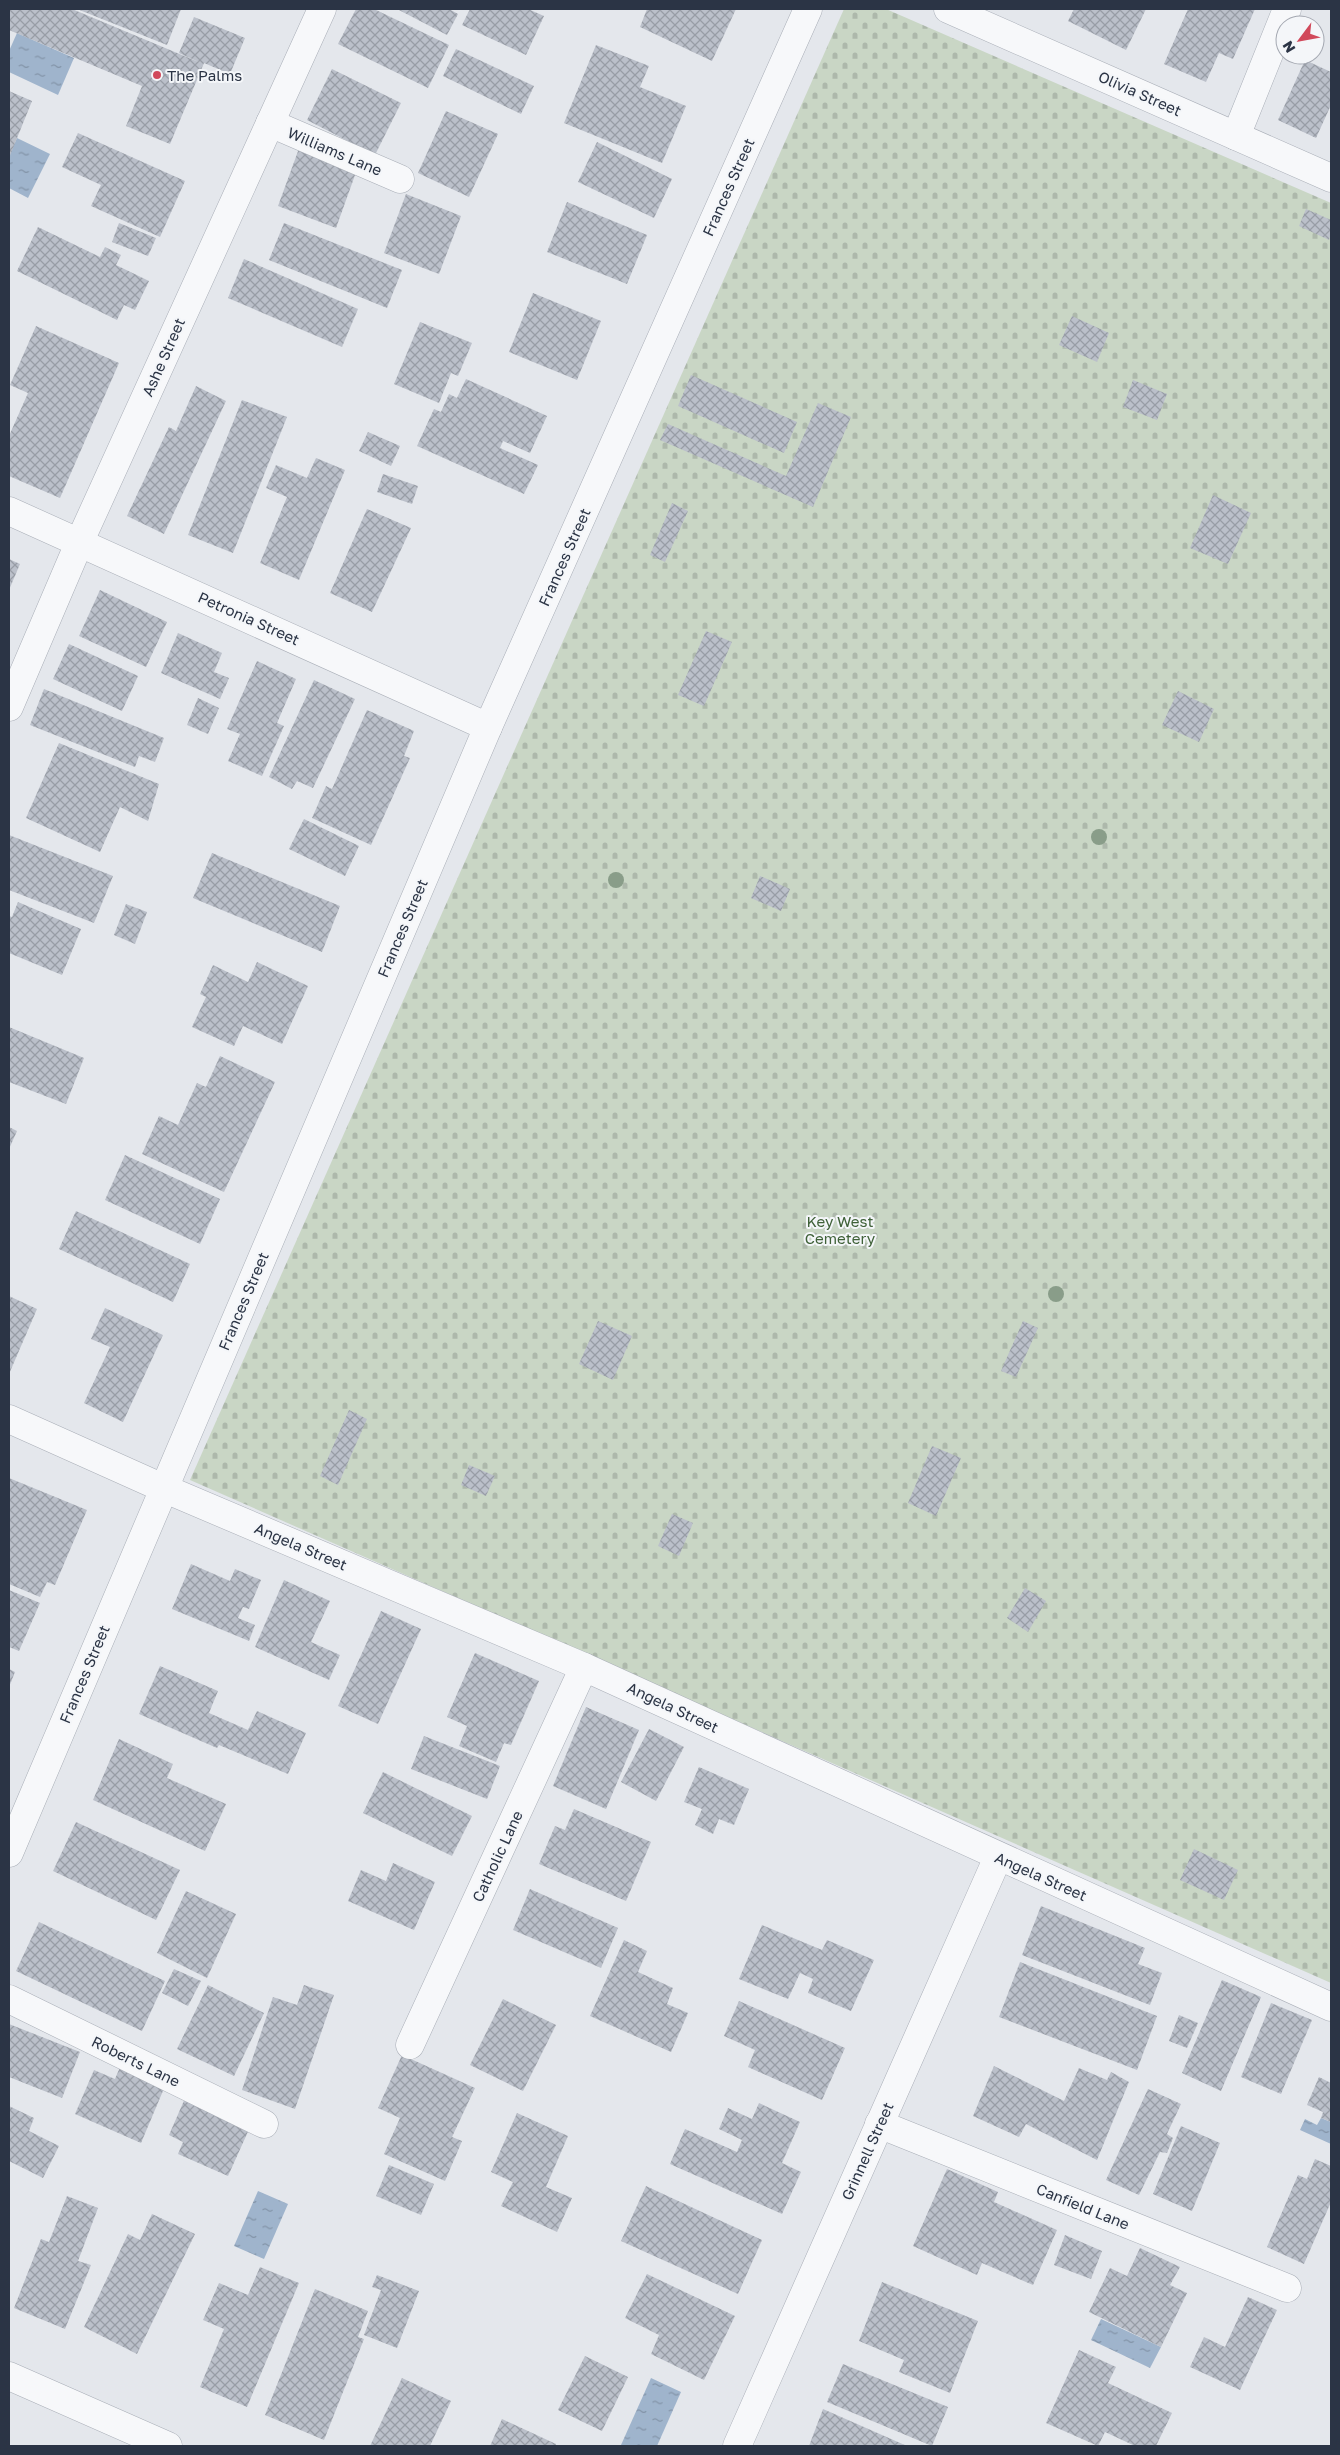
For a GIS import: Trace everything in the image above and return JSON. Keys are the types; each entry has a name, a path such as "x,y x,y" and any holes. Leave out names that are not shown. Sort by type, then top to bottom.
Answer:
{"street":[{"name":"Ashe Street","path":"9,707 80,541 322,9"},
{"name":"Frances Street","path":"9,1854 488,727 808,9"},
{"name":"Olivia Street","path":"948,9 1331,178"},
{"path":"1236,136 1288,9"},
{"name":"Williams Lane","path":"270,123 400,179"},
{"name":"Petronia Street","path":"9,511 80,541 488,727"},
{"name":"Angela Street","path":"9,1419 163,1488 584,1667 1331,2007"},
{"name":"Catholic Lane","path":"410,2045 584,1667"},
{"name":"Grinnell Street","path":"737,2446 998,1857"},
{"name":"Roberts Lane","path":"9,1999 264,2124"},
{"name":"Canfield Lane","path":"879,2124 1287,2288"},
{"path":"9,2376 168,2446"}],"green space":[{"name":"Key West Cemetery","path":"844,9 886,9 1331,203 1331,1983 190,1480"}],"water":[{"path":"17,33 74,58 58,95 9,72 9,51"},
{"path":"17,138 50,154 28,198 9,188 9,155"},
{"path":"1321,2118 1331,2122 1331,2144 1300,2130 1305,2119 1317,2125"},
{"path":"258,2191 288,2204 264,2259 234,2246"},
{"path":"1101,2319 1161,2347 1150,2368 1091,2340"},
{"path":"651,2378 681,2392 657,2446 621,2445"}],"building":[{"name":"The Palms","path":"9,9 72,9 201,63 179,53 194,17 245,38 230,74 204,63 170,144 126,126 142,86 9,30"},
{"path":"77,9 181,9 167,45"},
{"path":"356,9 374,9 449,45 428,88 338,44"},
{"path":"397,9 449,9 458,14 447,35"},
{"path":"470,9 528,9 544,16 526,55 462,25"},
{"path":"647,9 736,9 712,61 640,27"},
{"path":"1074,9 1146,9 1126,50 1068,21"},
{"path":"1188,9 1255,9 1233,59 1219,53 1206,82 1164,64"},
{"path":"596,45 649,66 640,87 686,106 662,163 564,123"},
{"path":"456,49 534,86 521,114 443,76"},
{"path":"1303,65 1316,65 1331,72 1331,105 1316,138 1278,120"},
{"path":"332,69 401,103 375,155 307,120"},
{"path":"9,91 32,101 9,158"},
{"path":"446,111 498,134 469,197 418,173"},
{"path":"78,133 185,181 160,237 91,206 101,185 62,167"},
{"path":"597,142 672,179 654,218 578,182"},
{"path":"301,143 359,164 336,228 278,206"},
{"path":"406,194 461,216 439,274 384,253"},
{"path":"567,202 647,235 627,284 547,252"},
{"path":"1306,209 1331,220 1329,240 1299,226"},
{"path":"119,223 156,238 148,256 112,242"},
{"path":"284,223 402,270 387,308 269,260"},
{"path":"38,227 100,257 105,247 121,255 116,265 149,281 135,310 124,305 117,320 17,271"},
{"path":"244,259 358,309 342,347 228,298"},
{"path":"533,293 601,321 577,380 509,352"},
{"path":"1072,316 1109,333 1097,362 1059,345"},
{"path":"420,322 472,343 458,376 451,373 439,403 394,384"},
{"path":"36,326 119,363 60,498 9,476 9,436 28,393 10,385"},
{"path":"691,375 797,422 784,453 678,406"},
{"path":"466,379 547,416 530,453 503,441 500,448 538,465 524,494 417,446 434,409 441,412 449,394 457,398"},
{"path":"1133,380 1167,394 1157,420 1123,407"},
{"path":"196,386 226,401 164,534 127,516 169,427 176,431"},
{"path":"242,400 287,417 233,553 188,535"},
{"path":"818,403 851,417 813,507 660,440 668,424 786,476"},
{"path":"368,432 400,446 391,466 359,451"},
{"path":"316,458 345,470 299,580 260,563 287,497 266,488 276,465 307,478"},
{"path":"383,474 418,486 412,504 377,492"},
{"path":"1213,495 1251,513 1228,564 1190,548"},
{"path":"672,503 688,511 665,562 650,555"},
{"path":"367,509 411,528 372,612 330,593"},
{"path":"9,559 20,564 9,590"},
{"path":"100,590 167,622 146,667 79,636"},
{"path":"706,631 732,642 704,706 678,695"},
{"path":"178,633 222,653 214,672 229,678 220,699 161,673"},
{"path":"69,644 138,676 122,711 53,679"},
{"path":"257,661 296,679 277,723 284,726 262,776 228,761 240,734 227,729"},
{"path":"314,680 355,699 313,788 297,781 292,789 269,777"},
{"path":"44,689 164,738 155,762 139,756 135,767 30,725"},
{"path":"1178,691 1214,709 1199,742 1162,725"},
{"path":"198,698 219,708 208,734 187,725"},
{"path":"367,710 414,731 404,756 410,758 371,845 312,818 326,786 332,789"},
{"path":"59,743 159,784 148,821 120,807 100,852 26,818"},
{"path":"304,819 359,846 345,876 289,849"},
{"path":"9,835 113,876 94,923 9,890"},
{"path":"212,853 340,906 322,952 193,898"},
{"path":"760,876 790,889 781,911 751,898"},
{"path":"18,902 81,929 62,975 9,953 9,916 12,917"},
{"path":"126,904 147,912 135,944 114,935"},
{"path":"257,962 308,986 282,1044 243,1026 234,1046 192,1027 206,997 200,994 213,965 248,982"},
{"path":"9,1027 84,1058 66,1104 9,1082"},
{"path":"220,1056 275,1082 224,1192 142,1154 159,1116 178,1125 197,1083 206,1087"},
{"path":"9,1127 17,1131 9,1149"},
{"path":"125,1155 220,1199 200,1244 105,1200"},
{"path":"76,1211 190,1264 173,1302 59,1249"},
{"path":"9,1296 37,1309 9,1374"},
{"path":"105,1308 163,1335 123,1422 84,1403 110,1347 91,1339"},
{"path":"598,1321 632,1336 613,1380 579,1364"},
{"path":"1023,1321 1038,1328 1016,1377 1001,1371"},
{"path":"349,1410 367,1419 338,1485 320,1476"},
{"path":"932,1446 961,1458 936,1516 908,1503"},
{"path":"469,1465 495,1476 486,1496 461,1485"},
{"path":"9,1478 87,1510 55,1585 47,1582 40,1597 9,1584"},
{"path":"672,1514 693,1523 679,1556 658,1546"},
{"path":"191,1564 230,1581 235,1569 261,1580 249,1609 243,1607 238,1618 255,1625 249,1641 172,1609"},
{"path":"284,1580 330,1601 311,1642 340,1655 329,1680 255,1647"},
{"path":"1025,1588 1046,1601 1028,1632 1007,1618"},
{"path":"9,1590 40,1603 19,1651 9,1647"},
{"path":"381,1611 421,1629 378,1724 338,1706"},
{"path":"475,1653 539,1681 511,1745 504,1743 496,1762 459,1746 467,1726 447,1717"},
{"path":"160,1666 218,1691 209,1713 248,1730 257,1711 306,1733 288,1774 219,1745 217,1748 139,1714"},
{"path":"9,1669 15,1672 9,1687"},
{"path":"586,1707 639,1730 606,1809 553,1786"},
{"path":"649,1729 684,1747 656,1801 621,1782"},
{"path":"424,1736 500,1766 487,1799 411,1769"},
{"path":"119,1739 173,1764 167,1778 226,1804 205,1851 93,1800"},
{"path":"699,1767 749,1789 734,1825 719,1819 713,1834 695,1825 702,1809 684,1802"},
{"path":"383,1772 472,1816 452,1856 363,1813"},
{"path":"574,1809 651,1842 626,1901 539,1864 555,1826 565,1830"},
{"path":"76,1822 180,1870 156,1920 53,1871"},
{"path":"1194,1849 1238,1870 1224,1900 1180,1880"},
{"path":"393,1863 435,1882 414,1930 348,1901 361,1870 386,1881"},
{"path":"530,1889 618,1928 601,1968 513,1930"},
{"path":"186,1891 236,1914 207,1978 157,1953"},
{"path":"1041,1906 1145,1948 1138,1964 1162,1973 1150,2005 1022,1955"},
{"path":"39,1922 165,1981 142,2031 16,1971"},
{"path":"762,1925 822,1950 827,1940 874,1960 851,2011 808,1993 813,1979 800,1973 788,1999 739,1979"},
{"path":"624,1940 647,1951 638,1972 673,1988 667,2004 688,2013 671,2052 590,2016"},
{"path":"1020,1962 1157,2016 1137,2070 999,2017"},
{"path":"174,1969 201,1981 188,2006 162,1993"},
{"path":"1222,1980 1261,1997 1221,2091 1182,2073"},
{"path":"208,1985 264,2013 234,2076 177,2049"},
{"path":"304,1985 334,1995 295,2109 242,2090 273,1997 297,2005"},
{"path":"503,1999 556,2025 523,2091 470,2065"},
{"path":"739,2001 845,2048 822,2100 748,2067 755,2050 724,2036"},
{"path":"1271,2003 1312,2020 1281,2094 1241,2077"},
{"path":"1179,2015 1198,2023 1187,2048 1169,2041"},
{"path":"9,2024 80,2052 62,2098 9,2077"},
{"path":"402,2055 475,2088 452,2137 462,2141 445,2181 384,2154 400,2118 378,2108"},
{"path":"123,2060 168,2079 141,2143 75,2114 94,2070 115,2079"},
{"path":"994,2066 1064,2101 1079,2068 1107,2080 1111,2072 1129,2082 1097,2160 1026,2124 1019,2137 973,2116"},
{"path":"1319,2077 1331,2083 1331,2122 1321,2118 1323,2112 1307,2105"},
{"path":"1148,2089 1181,2104 1167,2134 1173,2138 1167,2153 1160,2152 1139,2195 1106,2180"},
{"path":"186,2096 251,2125 228,2176 178,2154 183,2142 169,2135"},
{"path":"759,2103 800,2122 782,2163 801,2172 782,2214 670,2164 685,2129 737,2152 742,2140 719,2129 728,2108 752,2119"},
{"path":"9,2106 34,2118 29,2131 59,2146 43,2178 9,2161"},
{"path":"517,2113 568,2136 546,2187 572,2198 557,2232 501,2206 513,2182 491,2172"},
{"path":"1181,2126 1220,2143 1192,2211 1153,2194"},
{"path":"1315,2159 1331,2166 1331,2202 1304,2264 1267,2247 1298,2175 1307,2179"},
{"path":"389,2165 434,2184 421,2215 376,2196"},
{"path":"947,2169 998,2192 994,2202 1057,2230 1033,2285 982,2263 977,2275 913,2246"},
{"path":"646,2186 762,2240 738,2294 621,2241"},
{"path":"67,2196 98,2208 78,2261 91,2265 65,2329 14,2308 41,2239 49,2242"},
{"path":"152,2214 195,2234 137,2354 84,2327 128,2234 140,2240"},
{"path":"1065,2235 1102,2251 1091,2279 1054,2265"},
{"path":"1140,2248 1180,2267 1170,2285 1187,2293 1161,2347 1089,2312 1110,2268 1127,2276"},
{"path":"260,2267 299,2283 247,2407 200,2387 224,2329 203,2320 219,2283 248,2295"},
{"path":"647,2274 735,2316 704,2380 651,2354 659,2335 625,2318"},
{"path":"377,2275 419,2291 397,2348 364,2335 381,2290 372,2287"},
{"path":"882,2282 978,2321 950,2393 899,2372 904,2360 859,2341"},
{"path":"315,2289 368,2311 358,2337 364,2339 324,2440 265,2415"},
{"path":"1248,2297 1277,2310 1240,2390 1190,2367 1204,2337 1225,2347"},
{"path":"1079,2350 1116,2367 1108,2383 1172,2413 1156,2446 1135,2446 1105,2432 1098,2446 1046,2423"},
{"path":"585,2356 628,2377 602,2431 558,2410"},
{"path":"843,2364 948,2407 932,2446 827,2402"},
{"path":"402,2378 451,2401 430,2446 370,2446"},
{"path":"823,2409 907,2446 809,2446"},
{"path":"502,2419 556,2444 555,2446 490,2446"}],"place":[{"name":"The Palms","path":"157,75"}]}
